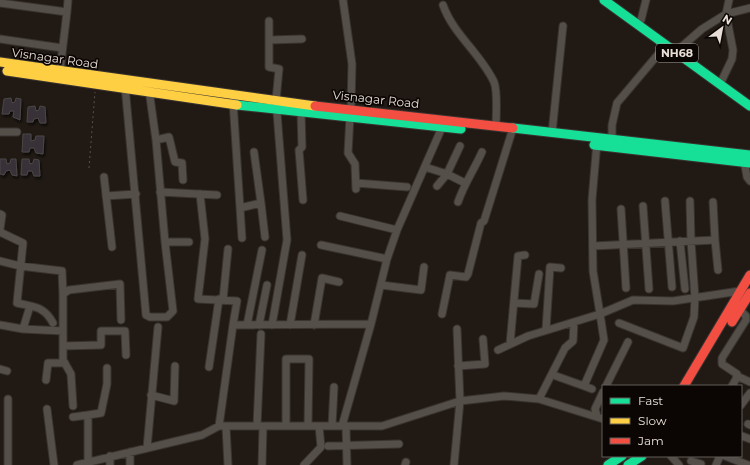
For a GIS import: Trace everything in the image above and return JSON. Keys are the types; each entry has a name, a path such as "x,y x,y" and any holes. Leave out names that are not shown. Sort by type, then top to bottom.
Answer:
{"main road":[{"name":"NH68","path":"604,0 750,106"},
{"name":"NH68","path":"614,0 750,99"},
{"name":"Visnagar Road","path":"0,62 60,70 125,84 148,82 232,95 276,105 444,123 496,126 512,131 552,133 597,141 612,138 747,159"},
{"path":"0,70 96,84 125,84 149,92 233,105 276,105 302,112 351,114"},
{"path":"444,123 747,159"},
{"path":"685,385 750,274"},
{"path":"694,385 749,298"},
{"path":"608,465 620,457"},
{"path":"628,465 640,457"}],"street":[{"path":"60,70 68,0"},
{"path":"343,0 352,64 351,114 348,152 355,164 356,186 407,186"},
{"path":"641,20 646,0"},
{"path":"722,80 732,59 733,50 726,14 729,1"},
{"path":"0,3 67,12"},
{"path":"443,5 447,16 473,49 495,84 496,126"},
{"path":"680,49 702,30 726,14 750,8"},
{"path":"269,21 269,67 279,69 276,105 288,240 272,325"},
{"path":"552,133 563,26"},
{"path":"0,39 62,48"},
{"path":"269,40 302,39"},
{"path":"612,138 612,124 617,102 666,45"},
{"path":"125,84 146,315 150,317 167,317 173,311 156,140 148,82"},
{"path":"232,95 242,238"},
{"path":"302,112 302,147 299,150 303,200"},
{"path":"347,465 344,426 387,259 444,123"},
{"path":"442,314 450,275 466,277 468,274 481,223 484,220 512,131"},
{"path":"0,132 17,132"},
{"path":"156,140 170,137 175,162 182,163 183,180"},
{"path":"584,386 604,340 593,271 592,200 597,141"},
{"path":"437,186 447,174 460,146"},
{"path":"254,152 265,238"},
{"path":"458,202 465,183 470,178 482,152"},
{"path":"747,159 747,177 750,181"},
{"path":"425,167 447,174 465,183"},
{"path":"104,177 112,248"},
{"path":"160,192 217,195"},
{"path":"106,196 136,194"},
{"path":"200,194 205,239 198,299 237,301 222,426 228,465"},
{"path":"665,201 672,287"},
{"path":"619,323 683,348 694,317 695,298 690,202"},
{"path":"713,202 718,270"},
{"path":"240,208 261,203"},
{"path":"643,206 649,290"},
{"path":"621,209 622,244 626,288"},
{"path":"0,214 2,215 0,229"},
{"path":"340,216 398,230"},
{"path":"0,232 23,243 17,303 41,308 48,313 53,323"},
{"path":"593,246 715,240"},
{"path":"680,241 685,289"},
{"path":"165,242 189,242"},
{"path":"321,245 387,259"},
{"path":"209,367 228,250"},
{"path":"247,325 262,250"},
{"path":"290,325 302,255"},
{"path":"510,344 518,256 526,255"},
{"path":"0,261 20,266 62,271 63,346 65,363 71,374 73,406"},
{"path":"421,298 424,267"},
{"path":"546,330 550,267 561,268"},
{"path":"514,303 534,304 539,274"},
{"path":"314,325 322,278 339,282"},
{"path":"63,294 69,290 120,284 121,320"},
{"path":"259,325 267,285"},
{"path":"381,285 421,290"},
{"path":"498,350 528,336 600,314 633,300 673,301 740,291"},
{"path":"23,329 30,306"},
{"path":"740,310 746,316 746,320 722,358 722,364 734,371 737,376 750,382"},
{"path":"539,399 565,348 573,341 574,322"},
{"path":"233,325 371,324"},
{"path":"0,325 23,329 63,332"},
{"path":"147,448 158,327"},
{"path":"454,465 460,401 457,329"},
{"path":"63,346 101,345 101,331 126,330 126,355"},
{"path":"261,334 260,426 262,465"},
{"path":"458,366 485,364 483,339"},
{"path":"606,385 628,342"},
{"path":"286,426 286,358 309,359 308,426"},
{"path":"46,380 48,363 65,363"},
{"path":"151,395 174,401 175,366"},
{"path":"73,416 101,413 107,384 107,368"},
{"path":"556,376 592,389"},
{"path":"732,385 737,376"},
{"path":"332,426 334,387"},
{"path":"742,403 750,393"},
{"path":"600,417 595,409 602,394"},
{"path":"77,465 88,461 202,435 222,426 382,426 460,401 504,396 539,399 600,417"},
{"path":"8,399 8,465"},
{"path":"47,409 54,465"},
{"path":"88,415 88,461"},
{"path":"304,465 321,447 320,426"},
{"path":"742,436 750,439"},
{"path":"328,446 399,444"},
{"path":"130,452 130,465"},
{"path":"110,456 110,465"},
{"path":"672,457 679,465"},
{"path":"729,457 748,465"},
{"path":"691,461 701,464"}],"path":[{"path":"89,168 96,84"}],"building":[{"path":"11,98 12,103 15,102 16,98 21,99 20,120 13,117 14,111 10,111 9,114 2,114 4,99"},
{"path":"35,106 36,111 39,110 40,106 45,107 46,123 40,123 38,118 34,119 33,122 27,122 28,107"},
{"path":"23,134 31,134 31,141 35,140 36,136 44,136 43,154 36,153 34,148 30,148 29,152 22,152"},
{"path":"0,159 6,159 7,164 10,163 11,159 16,159 17,176 12,175 10,170 6,171 4,175 0,174"},
{"path":"22,159 29,159 30,164 33,163 34,159 39,160 40,176 34,176 32,171 28,171 27,175 21,175"}],"traffic: fast":[{"path":"604,0 750,106"},
{"path":"237,105 461,129"},
{"path":"513,128 750,155"},
{"path":"594,145 750,163"},
{"path":"608,465 620,457"},
{"path":"628,465 640,457"}],"traffic: slow":[{"path":"0,62 315,106"},
{"path":"7,71 237,105"}],"traffic: jam":[{"path":"315,106 513,128"},
{"path":"685,385 750,275"},
{"path":"732,322 750,293"}]}
